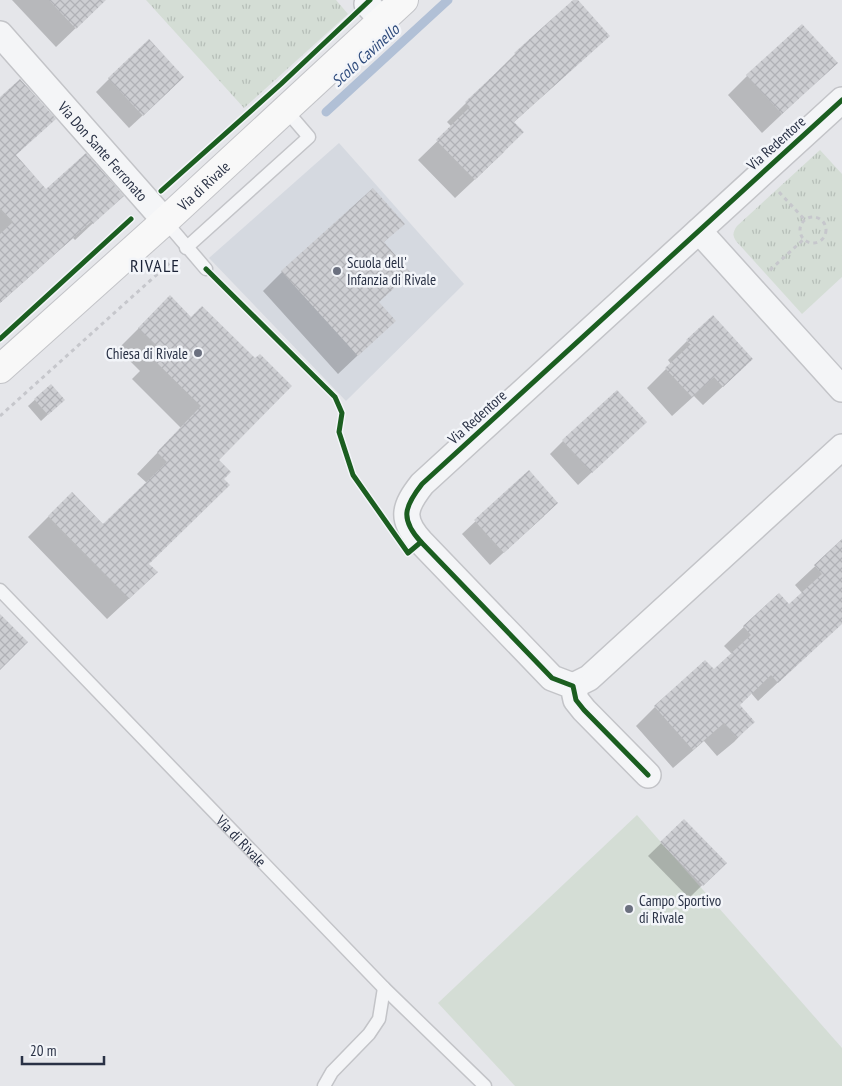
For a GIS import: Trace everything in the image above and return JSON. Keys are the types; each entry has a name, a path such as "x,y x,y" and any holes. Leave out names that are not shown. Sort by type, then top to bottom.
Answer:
{"street":[{"name":"Via di Rivale","path":"0,368 165,221 285,109 371,8 404,0"},
{"name":"Via Don Sante Ferronato","path":"0,34 165,221"},
{"name":"Via Redentore","path":"573,686 552,678 421,542 408,525 407,508 412,496 422,484 842,100"},
{"path":"699,231 842,389"},
{"path":"648,775 584,710 576,700 573,686 590,678 842,447"}],"lane":[{"path":"186,248 309,137 285,109"},
{"name":"Via Don Sante Ferronato","path":"165,221 206,270"},
{"name":"Via di Rivale","path":"0,590 384,988 485,1086"},
{"path":"324,1086 332,1072 369,1034 379,1019 384,988"}],"path":[{"path":"773,186 806,221"},
{"path":"809,218 822,220 826,226 823,238 818,242 812,243 804,239 801,229 806,221 809,218"},
{"path":"769,271 804,239"},
{"path":"0,416 186,248"}],"shaded area":[{"name":"Scuola dell' Infanzia di Rivale","path":"339,143 464,284 346,401 209,258"}],"green space":[{"path":"146,0 336,0 348,14 244,108"},
{"path":"820,150 842,174 842,277 802,314 736,241 734,233 737,226"},
{"name":"Campo Sportivo di Rivale","path":"637,815 842,1048 842,1086 515,1086 438,1003"}],"building":[{"path":"49,0 106,0 76,29"},
{"path":"573,0 578,0 610,36 514,122 524,132 475,180 436,140 470,107 465,102 516,54 514,53"},
{"path":"802,24 838,63 782,114 746,75"},
{"path":"149,39 184,77 143,116 108,78"},
{"path":"20,79 56,119 16,155 46,189 86,153 124,196 93,224 91,222 0,303 0,234 13,222 0,208 0,97"},
{"path":"373,188 405,224 384,242 411,273 379,302 396,321 358,356 281,271"},
{"path":"170,295 191,317 202,306 255,358 260,354 292,386 219,460 231,472 224,479 230,485 149,564 158,572 129,599 48,516 72,492 103,524 167,462 157,452 201,406 152,358 160,349 138,328"},
{"path":"713,315 753,359 723,387 714,377 692,397 665,368 691,344 686,340"},
{"path":"51,384 65,400 48,415 34,399"},
{"path":"617,390 647,422 592,473 562,440"},
{"path":"529,470 558,503 504,553 474,520"},
{"path":"842,539 842,624 778,683 771,675 740,705 755,722 737,738 724,723 693,750 654,706 705,660 714,669 751,635 743,626 779,593 789,604 822,574 814,565"},
{"path":"0,614 28,642 0,670"},
{"path":"684,819 727,863 703,886 660,842"}],"waterway":[{"name":"Scolo Cavinello","path":"326,112 448,0"}],"cycle path":[{"path":"161,191 281,84 370,0"},
{"path":"648,775 584,710 576,700 573,686 552,678 421,542 414,534 407,520 408,506 422,484 842,100"},
{"path":"0,339 131,219"},
{"path":"206,269 335,397 342,413 339,432 353,475 408,553 421,542"}],"place":[{"name":"Scuola dell' Infanzia di Rivale","path":"337,271"},
{"name":"Chiesa di Rivale","path":"198,353"},
{"name":"Campo Sportivo di Rivale","path":"629,909"}],"district":[{"name":"RIVALE","path":"155,265"}]}
